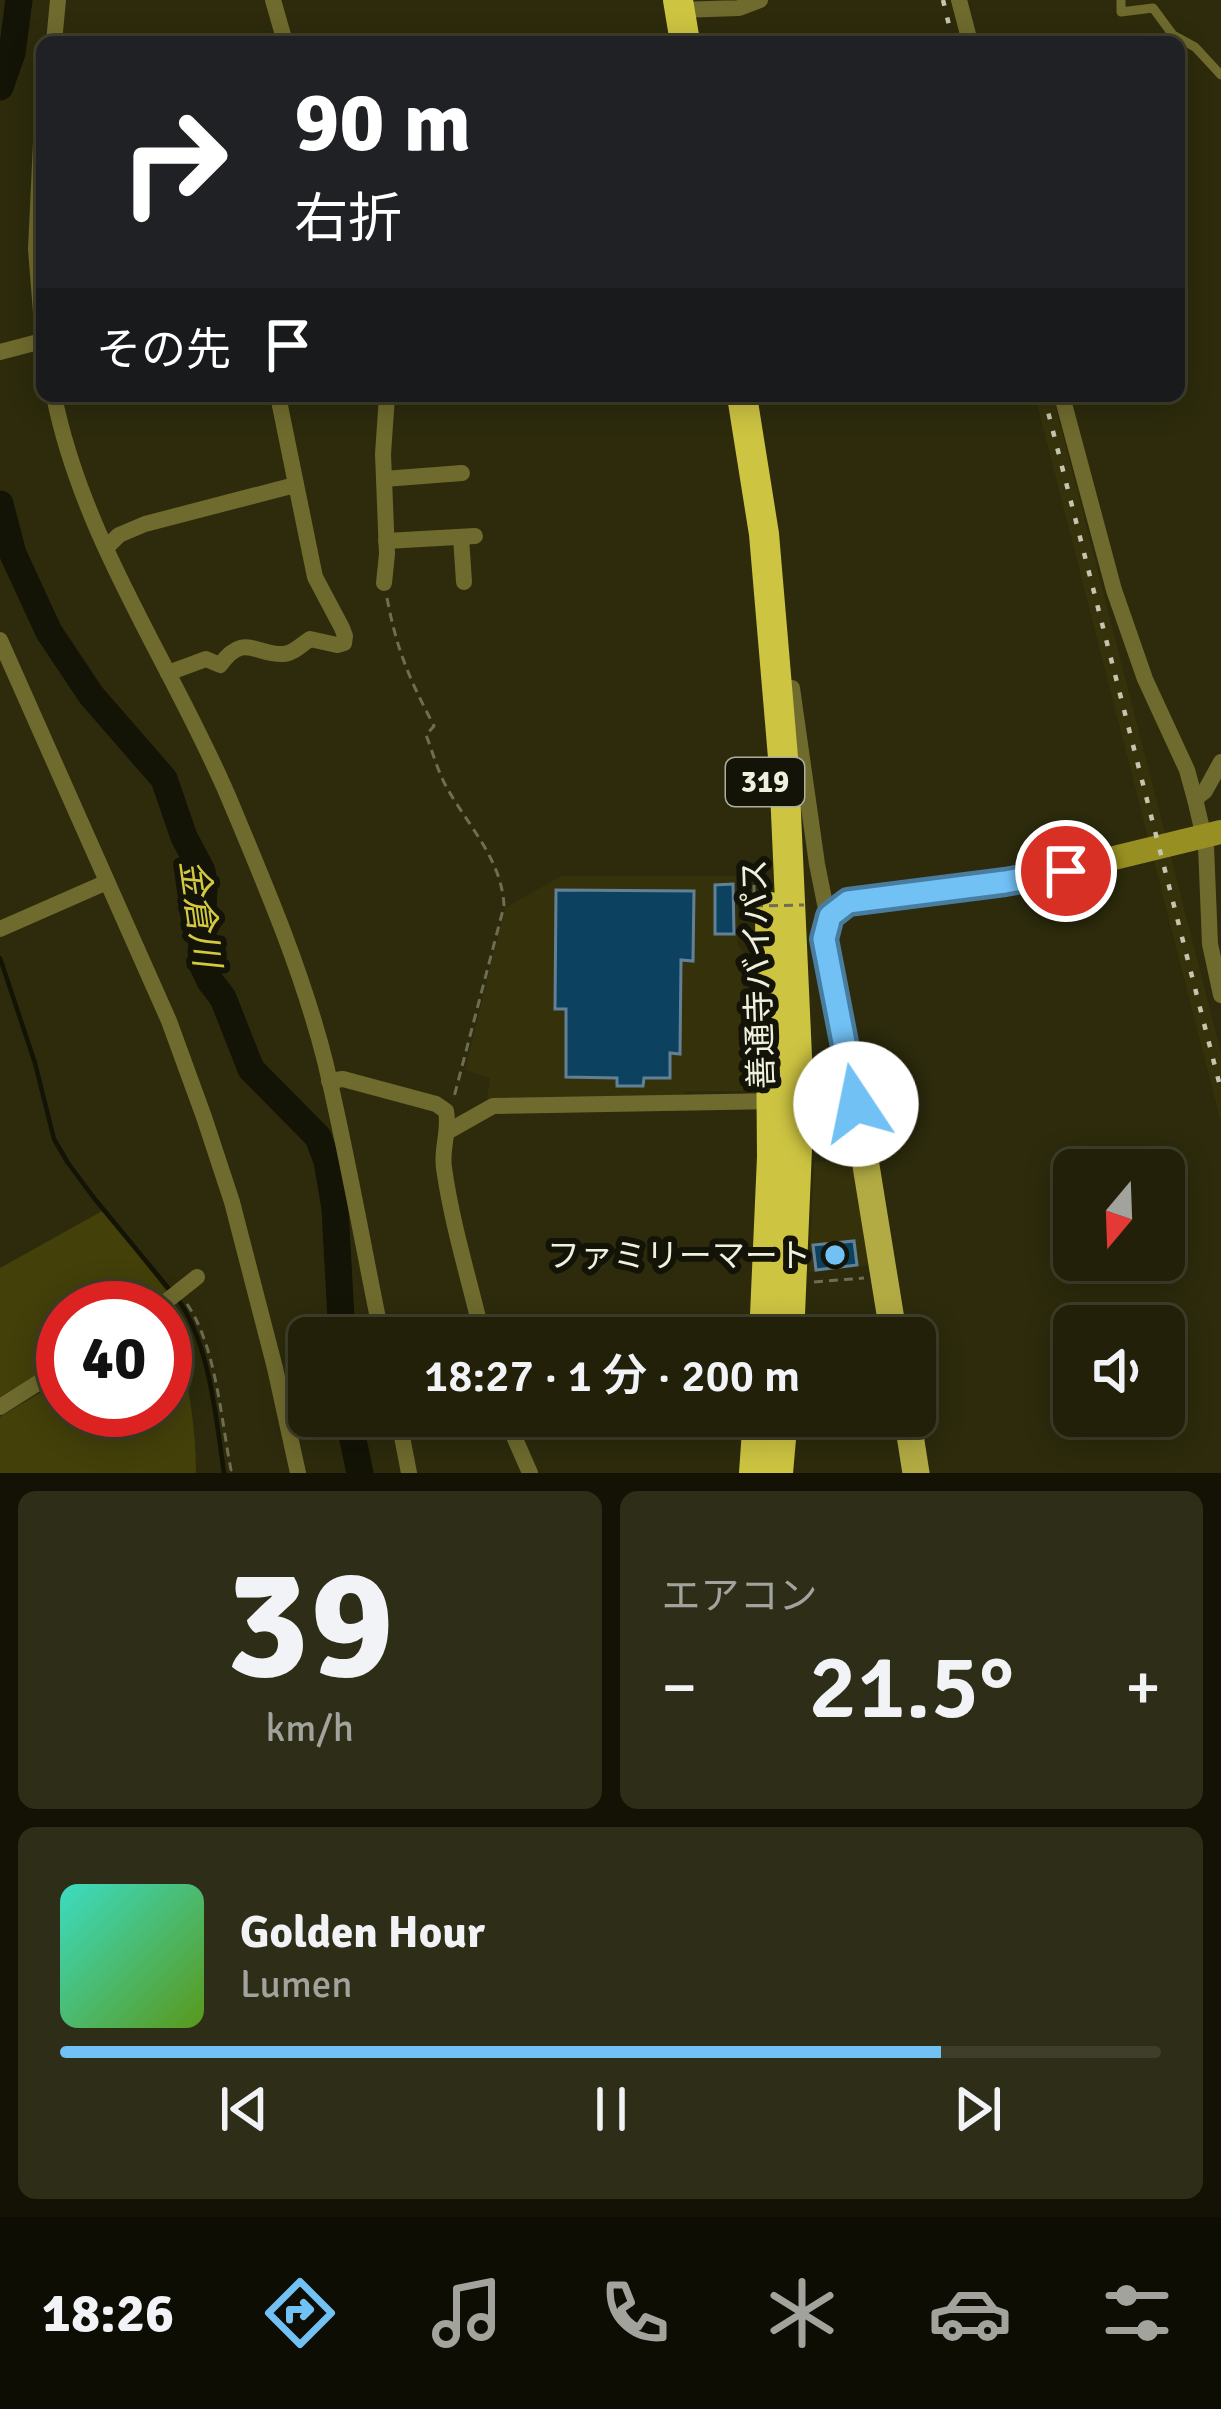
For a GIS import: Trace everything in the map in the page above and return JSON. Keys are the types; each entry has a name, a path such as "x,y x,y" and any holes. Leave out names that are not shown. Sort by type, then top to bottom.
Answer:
{"highway":[{"path":"679,5 684,36"},
{"name":"善通寺バイパス","path":"743,402 766,554 784,769 788,1317"},
{"name":"善通寺バイパス","path":"765,1317 772,1157 785,1101"},
{"path":"754,1473 757,1437"},
{"path":"778,1473 781,1437"}],"main road":[{"path":"785,1101 856,1104 891,1317"},
{"path":"910,1437 916,1473"}],"street":[{"path":"55,36 58,0"},
{"path":"273,0 283,36"},
{"path":"679,5 739,8 760,0"},
{"path":"959,0 968,36"},
{"path":"0,352 36,343"},
{"path":"55,402 80,489 226,792 285,939 329,1081 378,1317"},
{"path":"168,673 206,659 220,665 235,650 250,646 283,654 310,640 344,643 342,628 315,578 279,402"},
{"path":"385,583 386,402"},
{"path":"1064,402 1114,590 1145,679 1213,835 1210,944 1221,995"},
{"path":"384,479 462,473"},
{"path":"106,548 119,535 145,524 295,485"},
{"path":"386,541 468,536 464,582"},
{"path":"0,640 169,1021 232,1202 298,1473"},
{"path":"792,688 817,864 830,916 824,939 856,1104"},
{"path":"1196,799 1221,762"},
{"path":"830,916 848,902 1036,877 1213,835"},
{"path":"0,929 107,882"},
{"path":"329,1081 343,1079 436,1104 446,1111 442,1160 478,1317"},
{"path":"448,1127 493,1106 785,1101"},
{"path":"192,1281 197,1277"},
{"path":"0,1407 36,1384"},
{"path":"402,1437 410,1473"},
{"path":"515,1437 530,1473"}],"lane":[{"path":"1120,0 1121,12 1153,8 1175,36"},
{"path":"1185,42 1221,75"}],"path":[{"path":"385,583 405,672 434,726 426,735 445,784 493,860 503,887 503,906 448,1127"},
{"path":"754,868 754,880"},
{"path":"754,907 803,904"},
{"path":"804,1283 884,1275"},
{"path":"192,1313 204,1340 228,1472"}],"shaded area":[{"path":"1037,402 1055,402 1221,1053 1221,1122"},
{"path":"561,876 736,876 738,945 743,952 743,1091 686,1091 678,1100 487,1098 490,1078 465,1070 505,908"},
{"path":"814,1162 853,1162 870,1265 809,1272"},
{"path":"104,1210 159,1281 36,1281 36,1375 0,1397 0,1268"},
{"path":"36,1395 36,1437 192,1437 192,1417 196,1473 0,1473 0,1417"}],"building":[{"path":"733,884 734,934 715,934 715,885"},
{"path":"556,890 694,891 693,961 681,960 680,1054 670,1053 670,1078 644,1078 643,1086 617,1086 617,1078 566,1077 566,1009 555,1009"},
{"name":"ファミリーマート","path":"854,1241 857,1265 816,1270 813,1245"}],"waterway":[{"name":"金倉川","path":"0,87 12,53 19,0"},
{"name":"金倉川","path":"0,504 13,554 49,632 91,695 164,779 184,837 202,871 201,962 223,998 251,1069 318,1137 335,1208 341,1317"},
{"path":"0,958 54,1139 94,1198 162,1281"},
{"path":"192,1325 204,1359 224,1473"},
{"name":"金倉川","path":"352,1437 360,1473"}],"railway":[{"path":"943,0 952,36"},
{"path":"1046,402 1221,1090"}],"place":[{"name":"ファミリーマート","path":"835,1255"}],"route":[{"path":"856,1104 824,939 830,916 848,902 1066,871"}]}
